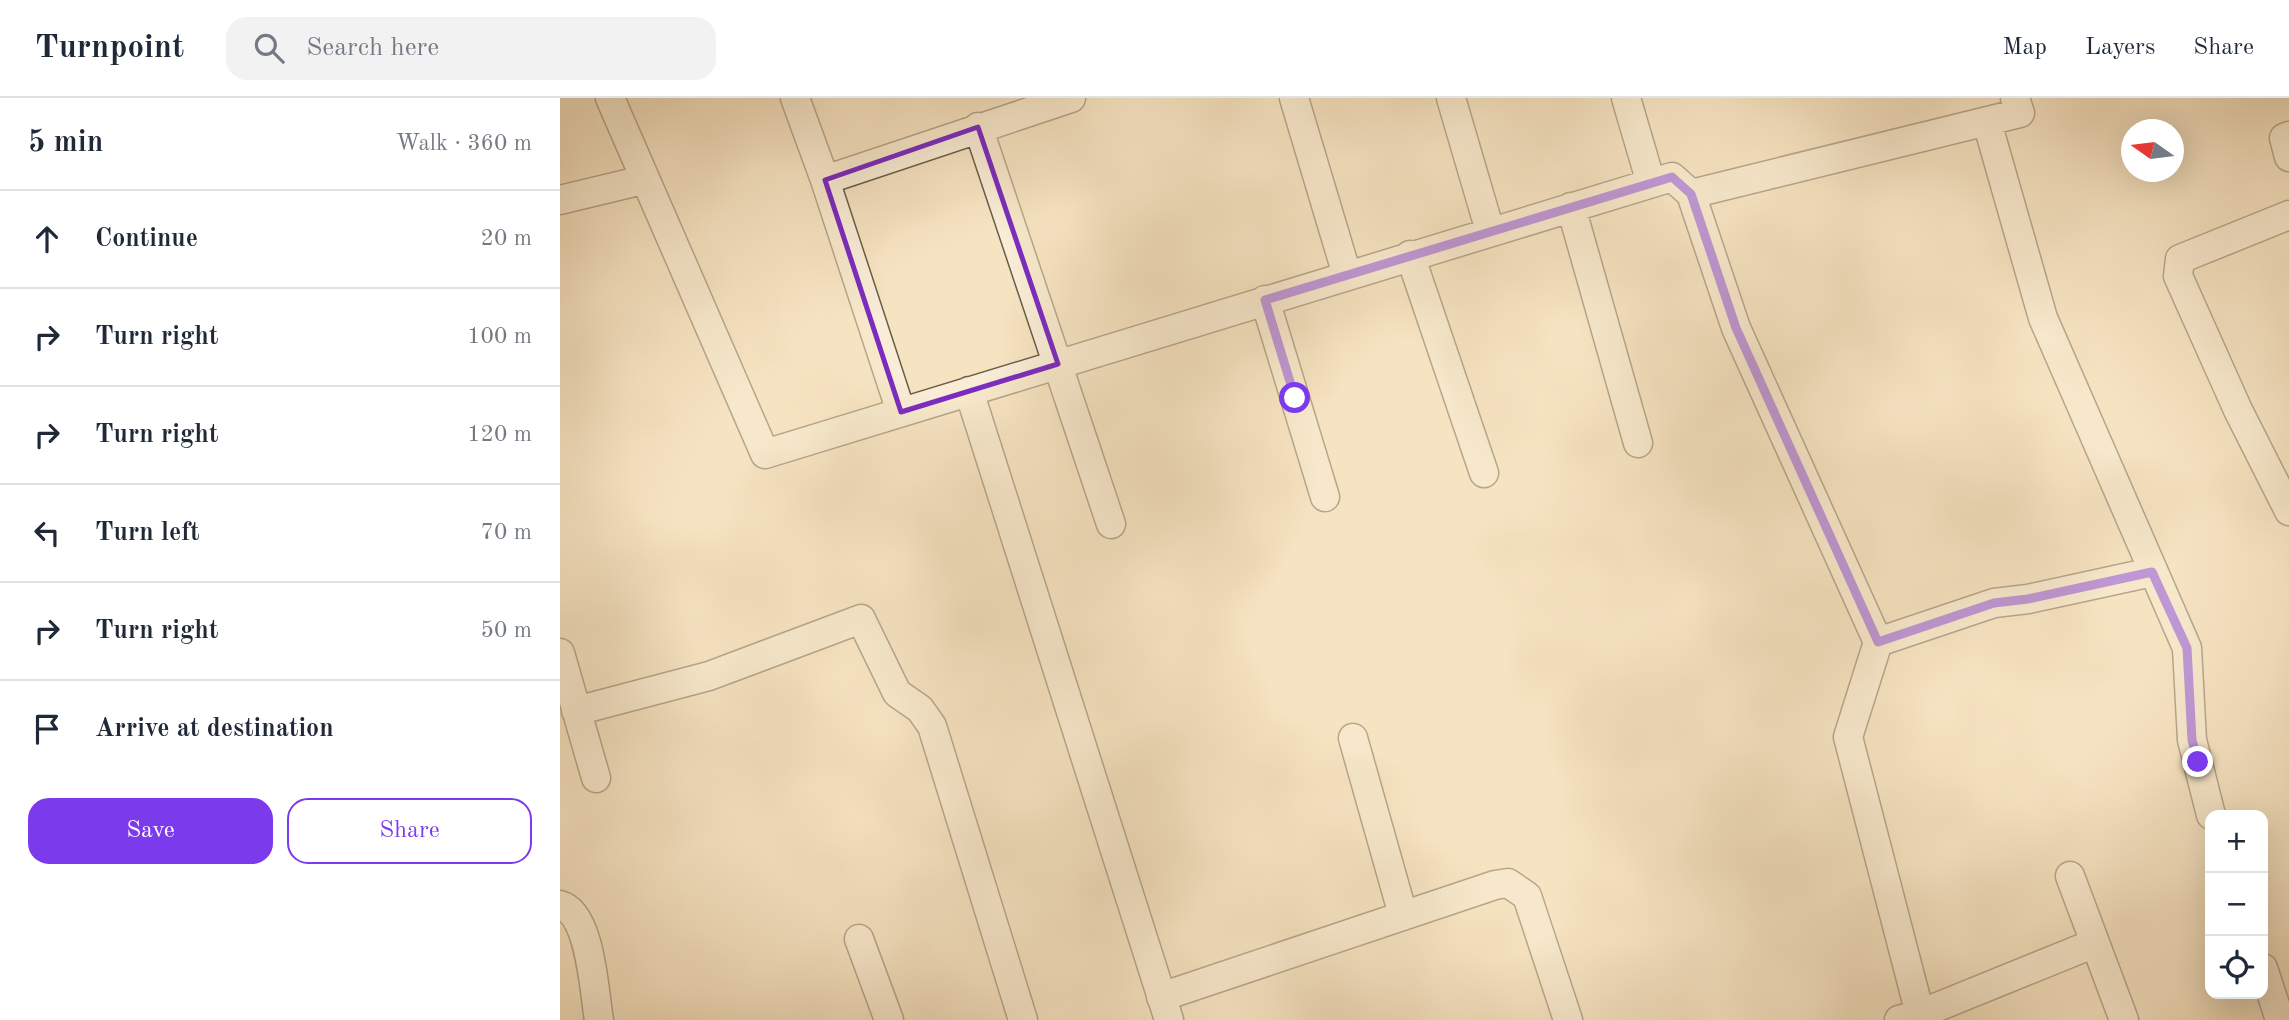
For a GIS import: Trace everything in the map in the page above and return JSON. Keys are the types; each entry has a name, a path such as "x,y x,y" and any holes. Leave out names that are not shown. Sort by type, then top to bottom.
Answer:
{"street":[{"path":"610,98 643,180 765,454 1490,230 1672,177 1691,194 1736,328 1878,642 1848,737 1909,1017 2095,943"},
{"path":"825,180 1071,98"},
{"path":"1294,98 1347,275"},
{"path":"1451,98 1490,230"},
{"path":"1626,98 1651,183"},
{"path":"1691,194 2020,113 2015,98"},
{"path":"795,99 825,180 901,412"},
{"path":"1987,122 2043,318 2187,648 2192,740 2210,810"},
{"path":"978,127 1111,524"},
{"path":"2289,136 2284,138 2289,157"},
{"path":"560,200 643,180"},
{"path":"1571,207 1638,443"},
{"path":"2289,215 2180,260 2178,276 2238,410 2289,511"},
{"path":"1410,255 1484,472"},
{"path":"1265,300 1325,497"},
{"path":"969,391 1165,1009 1403,915 1508,883 1527,896 1568,1020"},
{"path":"1878,642 1994,603 2028,599 2152,572"},
{"path":"576,711 709,676 861,619 897,693 920,709 932,726 1023,1020"},
{"path":"560,653 596,778"},
{"path":"1353,738 1403,915"},
{"path":"2070,876 2124,1020"},
{"path":"560,905 568,908 583,928 599,1020"},
{"path":"859,939 889,1020"},
{"path":"2268,983 2280,1020"}],"highlighted area":[{"path":"978,127 1058,364 901,412 825,180"}],"route":[{"path":"1295,398 1265,300 1672,177 1691,194 1736,328 1878,642 1994,603 2028,599 2152,572 2187,648 2192,740 2198,762"}]}
